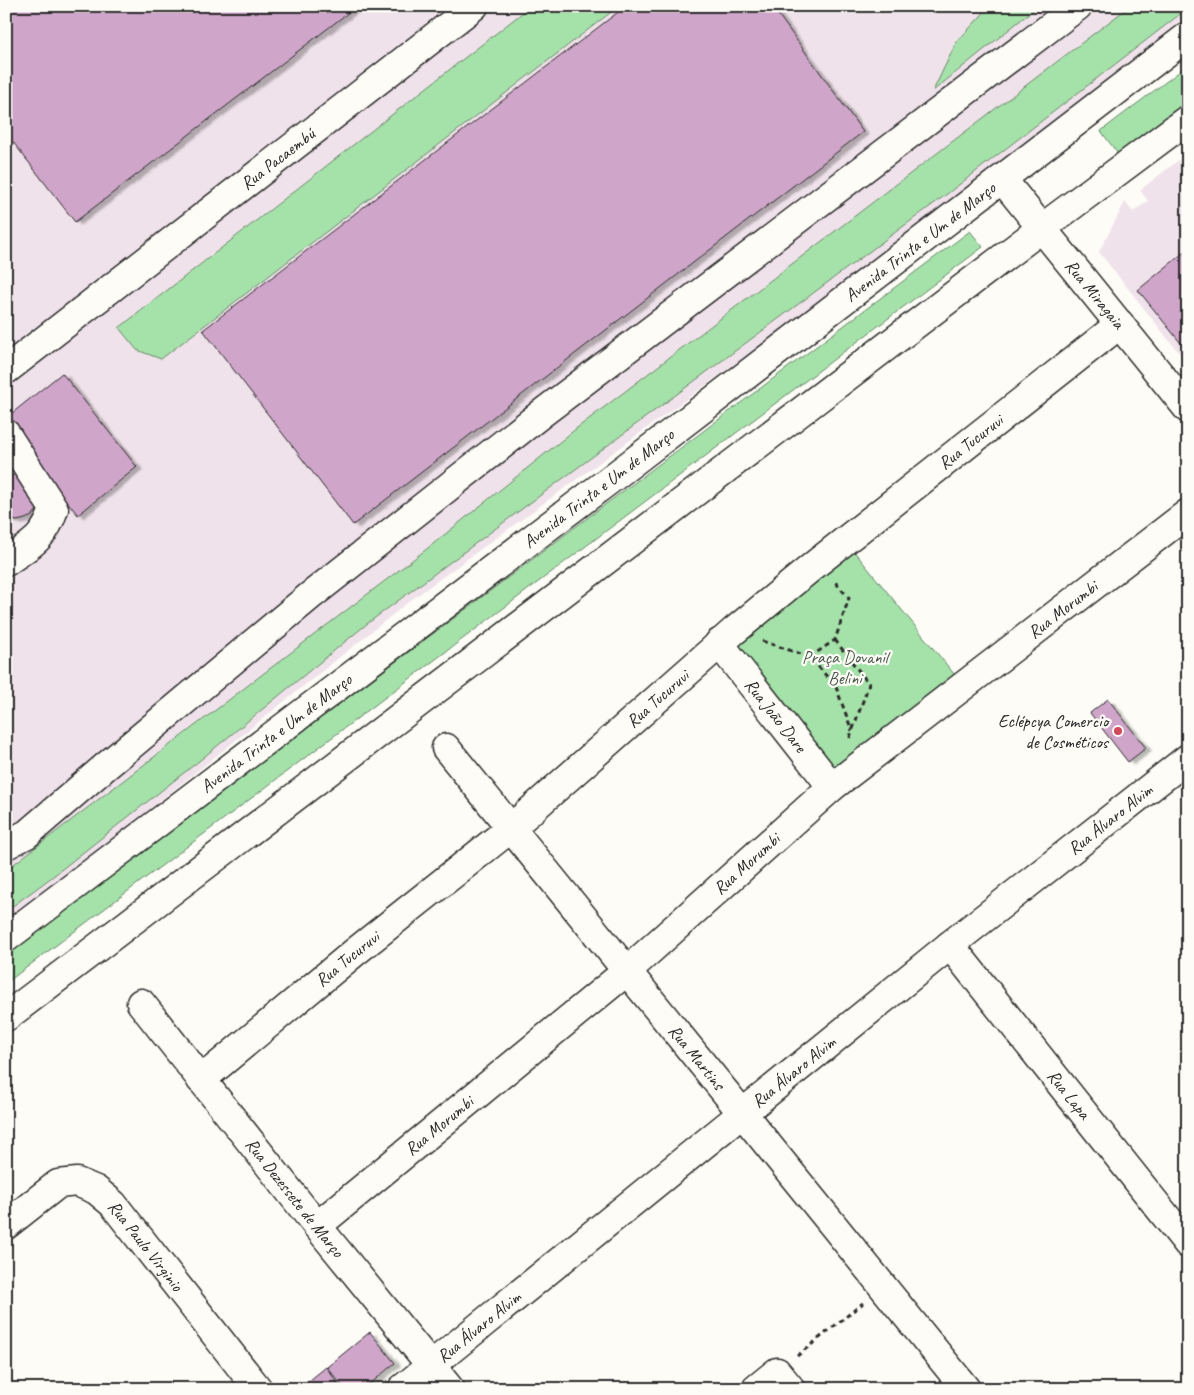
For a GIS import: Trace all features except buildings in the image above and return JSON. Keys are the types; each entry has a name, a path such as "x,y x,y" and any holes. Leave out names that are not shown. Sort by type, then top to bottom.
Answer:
{"street":[{"name":"Rua Pacaembú","path":"6,370 474,6"},
{"path":"6,845 27,834 310,596 526,426 1078,6"},
{"name":"Avenida Trinta e Um de Março","path":"6,938 622,470 1188,36"},
{"path":"6,1017 1042,228 1188,119"},
{"name":"Rua Miragaia","path":"1002,179 1188,409"},
{"name":"Rua Tucuruvi","path":"201,1080 355,952 511,828 726,637 1120,324"},
{"path":"6,434 54,509 48,526 40,537 6,562"},
{"name":"Rua Morumbi","path":"317,1226 626,971 832,787 1188,513"},
{"name":"Rua João Dare","path":"726,637 832,787"},
{"name":"Rua Martins","path":"446,748 966,1389"},
{"name":"Rua Álvaro Alvim","path":"402,1389 950,945 1188,758"},
{"name":"Rua Lapa","path":"950,945 1188,1244"},
{"name":"Rua Dezessete de Março","path":"141,1003 317,1226 450,1389"},
{"name":"Rua Paulo Virginio","path":"6,1225 58,1184 77,1182 96,1190 113,1204 258,1389"},
{"path":"756,1389 784,1380"}],"path":[{"path":"810,657 835,640 848,598 818,562"},
{"path":"726,637 810,657 836,687 852,731"},
{"path":"835,640 869,684 849,740"},
{"path":"784,1380 883,1287"}],"shaded area":[{"path":"6,6 1188,6 1188,16 776,334 411,600 45,893 6,922"},
{"path":"1188,153 1188,364 1099,252 1125,202 1133,212 1148,201 1140,190"}],"green space":[{"path":"531,6 619,6 161,359 137,350 119,328"},
{"path":"990,6 1038,6 933,91 956,43"},
{"path":"1130,6 1188,6 1188,8 947,194 368,623 199,761 6,911 6,870 428,548 577,428"},
{"path":"1188,65 1188,101 1118,154 1101,131"},
{"path":"970,231 983,247 6,983 6,954"},
{"name":"Praça Dovanil Belini","path":"848,544 959,680 832,781 725,645"}],"place":[{"name":"Eclépcya Comercio de Cosméticos","path":"1118,731"}]}
